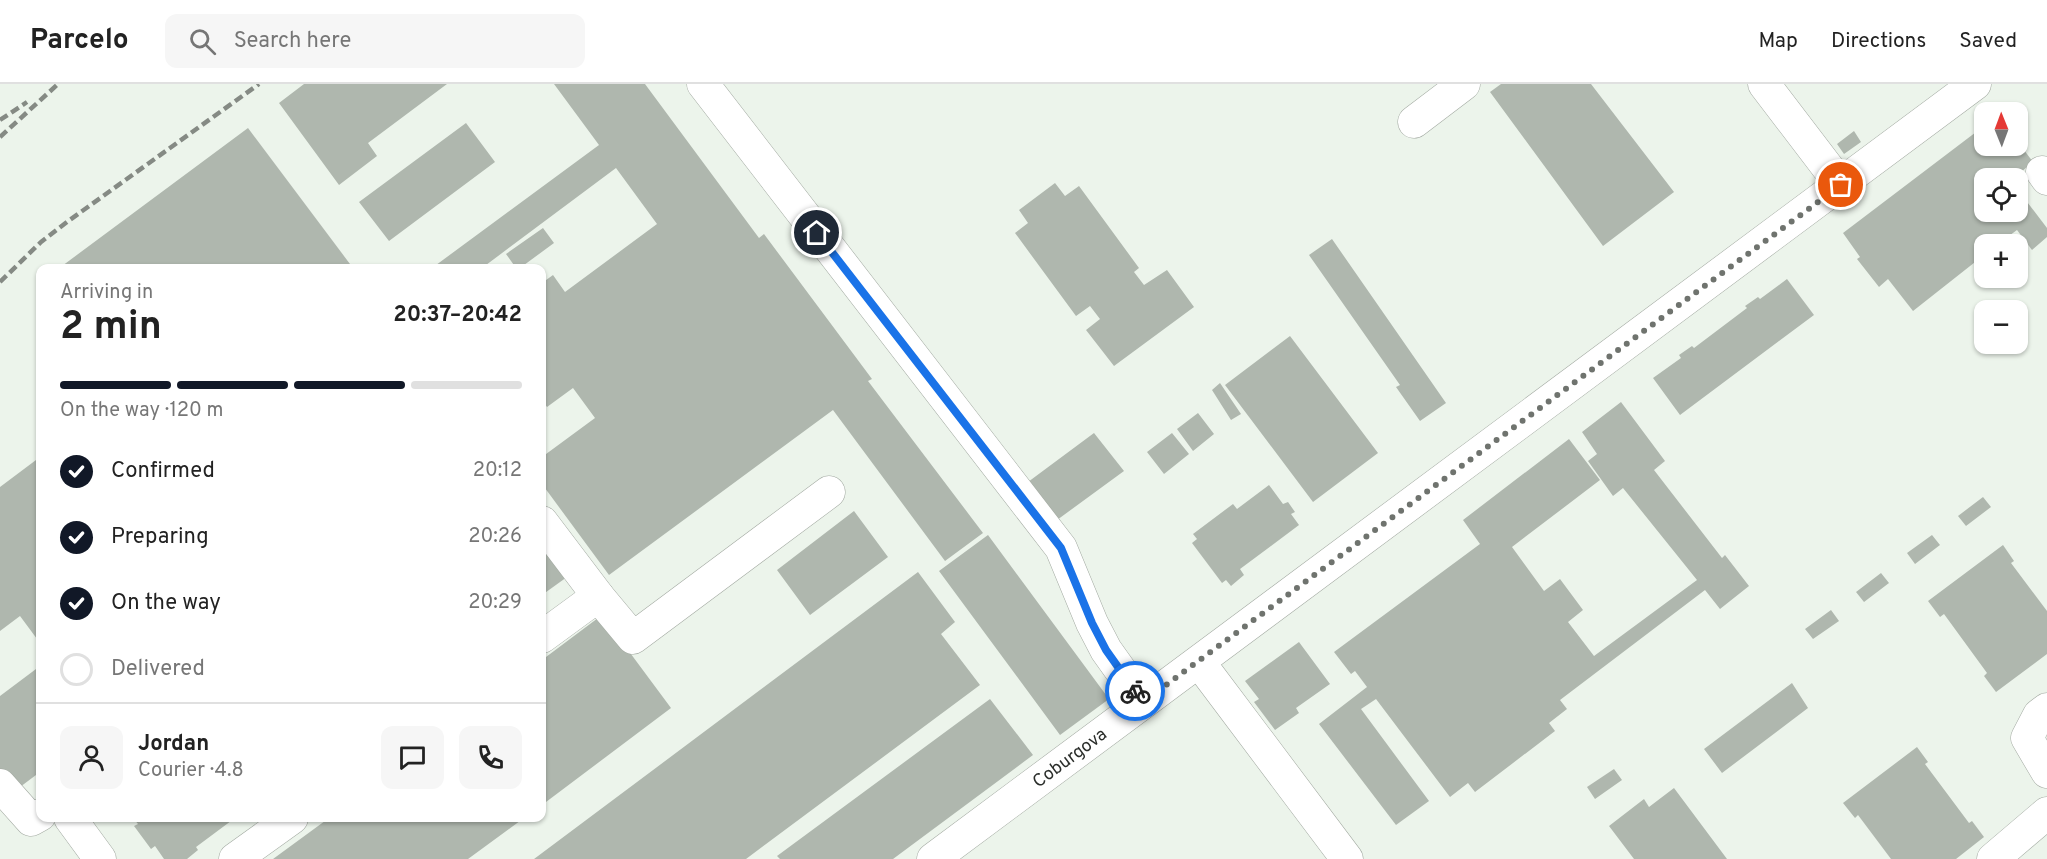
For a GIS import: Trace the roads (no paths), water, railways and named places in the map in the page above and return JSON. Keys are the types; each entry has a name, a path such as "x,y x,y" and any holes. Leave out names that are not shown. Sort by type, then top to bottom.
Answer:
{"street":[{"path":"703,84 1061,548 1106,650 1143,702"},
{"path":"1414,122 1464,84"},
{"path":"1764,84 1841,185"},
{"name":"Coburgova","path":"933,859 1976,84"},
{"path":"546,527 633,638 829,492"},
{"path":"546,634 598,596"},
{"path":"1199,662 1347,859"},
{"path":"2047,709 2039,714 2027,738 2047,772"},
{"path":"0,785 31,820 36,817"},
{"path":"1993,859 2047,813"},
{"path":"73,822 100,859"},
{"path":"235,859 286,822"}],"railway":[{"path":"0,137 58,84"},
{"path":"0,282 41,242 67,222 259,84"},
{"path":"0,120 27,102"}]}
